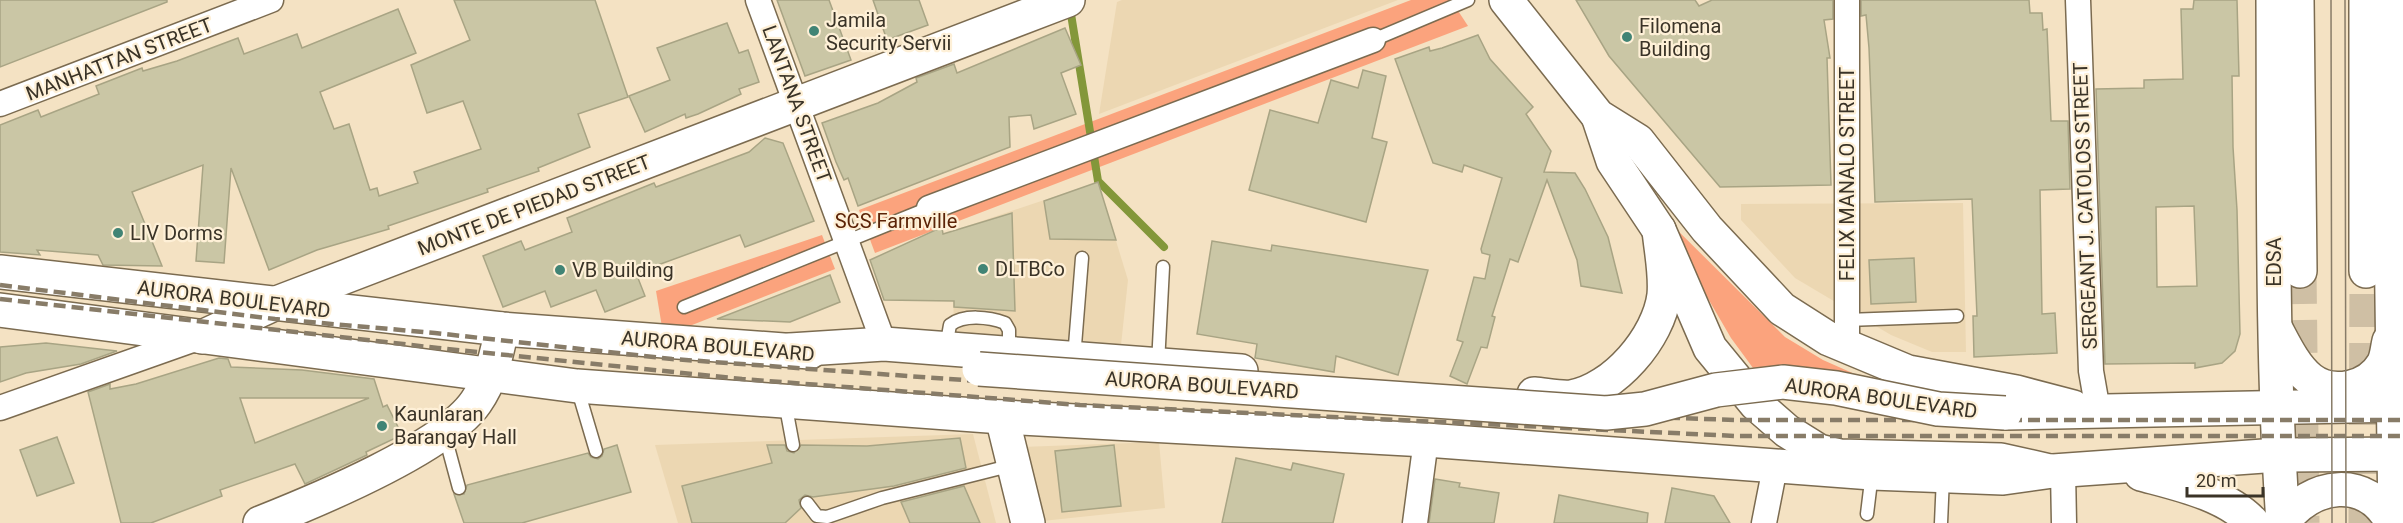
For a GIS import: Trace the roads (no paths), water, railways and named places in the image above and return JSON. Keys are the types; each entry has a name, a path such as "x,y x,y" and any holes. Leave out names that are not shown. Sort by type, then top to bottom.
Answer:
{"main road":[{"path":"1506,0 1598,116 1638,141 1707,229 1782,309 1847,334 1908,372 2016,392 2094,411"},
{"name":"EDSA","path":"2273,0 2274,326 2279,408 2278,455 2283,523"},
{"name":"EDSA","path":"2297,0 2300,271"},
{"path":"2366,0 2366,271"},
{"path":"2388,0 2390,334 2397,405 2398,454 2393,523"},
{"name":"MONTE DE PIEDAD STREET","path":"202,337 274,303 798,105 1057,4"},
{"path":"1598,116 1613,161 1659,230 1710,348 1756,404 1787,431 1819,451 1930,470"},
{"path":"790,350 884,344 1570,397 1588,392 1615,374 1634,357 1646,342 1664,295 1659,230"},
{"name":"AURORA BOULEVARD","path":"0,272 502,329 790,350 885,362 1606,413 1645,409 1686,396 1748,384 1806,383 1938,409 2005,413 2397,405"},
{"name":"AURORA BOULEVARD","path":"0,310 577,386 1002,417 1426,440 1872,473 1930,470 2003,478 2058,471 2278,455 2398,454"},
{"path":"2274,326 2288,351 2312,380 2323,385 2343,388 2362,385 2375,374 2385,358 2390,334"},
{"path":"260,523 300,507 402,458 443,432 475,405 492,375 502,329"},
{"path":"1002,417 1028,523"},
{"path":"2116,467 2179,484 2221,501 2253,523"},
{"path":"2283,523 2304,499 2334,489 2364,495 2378,504 2393,523"}],"street":[{"name":"MANHATTAN STREET","path":"0,104 271,0"},
{"name":"LANTANA STREET","path":"758,0 884,344"},
{"name":"FELIX MANALO STREET","path":"1847,0 1847,334"},
{"name":"SERGEANT J. CATOLOS STREET","path":"2078,0 2094,411"},
{"path":"929,208 1373,40"},
{"name":"MONTE DE PIEDAD STREET","path":"0,408 202,337"},
{"path":"1414,523 1426,440"},
{"path":"1764,523 1775,466"},
{"path":"2058,471 2064,523"}],"lane":[{"path":"1373,40 1468,0"},
{"path":"684,307 929,208"},
{"path":"1074,359 1082,258"},
{"path":"1158,365 1163,267"},
{"path":"1847,334 1958,316"},
{"path":"577,386 596,451"},
{"path":"784,401 793,446"},
{"path":"443,432 459,488"},
{"path":"807,503 817,516 827,517 882,498 1013,465"},
{"path":"1930,470 1941,523"},
{"path":"1867,514 1872,473"}],"waterway":[{"path":"1070,8 1098,181 1164,247"}],"tunnel":[{"path":"2300,271 2303,523"},
{"path":"2365,523 2366,271"}],"tram line":[{"path":"2331,0 2332,523"},
{"path":"2345,0 2346,523"}],"railway":[{"path":"0,285 275,319 435,333 672,359 1157,394 1495,412 1737,420 2403,420"},
{"path":"0,299 742,379 1080,405 1736,436 2403,436"}],"place":[{"name":"Jamila Security Servii","path":"814,31"},
{"name":"Filomena Building","path":"1627,37"},
{"name":"LIV Dorms","path":"118,233"},
{"name":"DLTBCo","path":"983,269"},
{"name":"VB Building","path":"560,270"},
{"name":"Kaunlaran Barangay Hall","path":"382,426"}],"park label":[{"name":"SCS Farmville","path":"896,221"}]}
